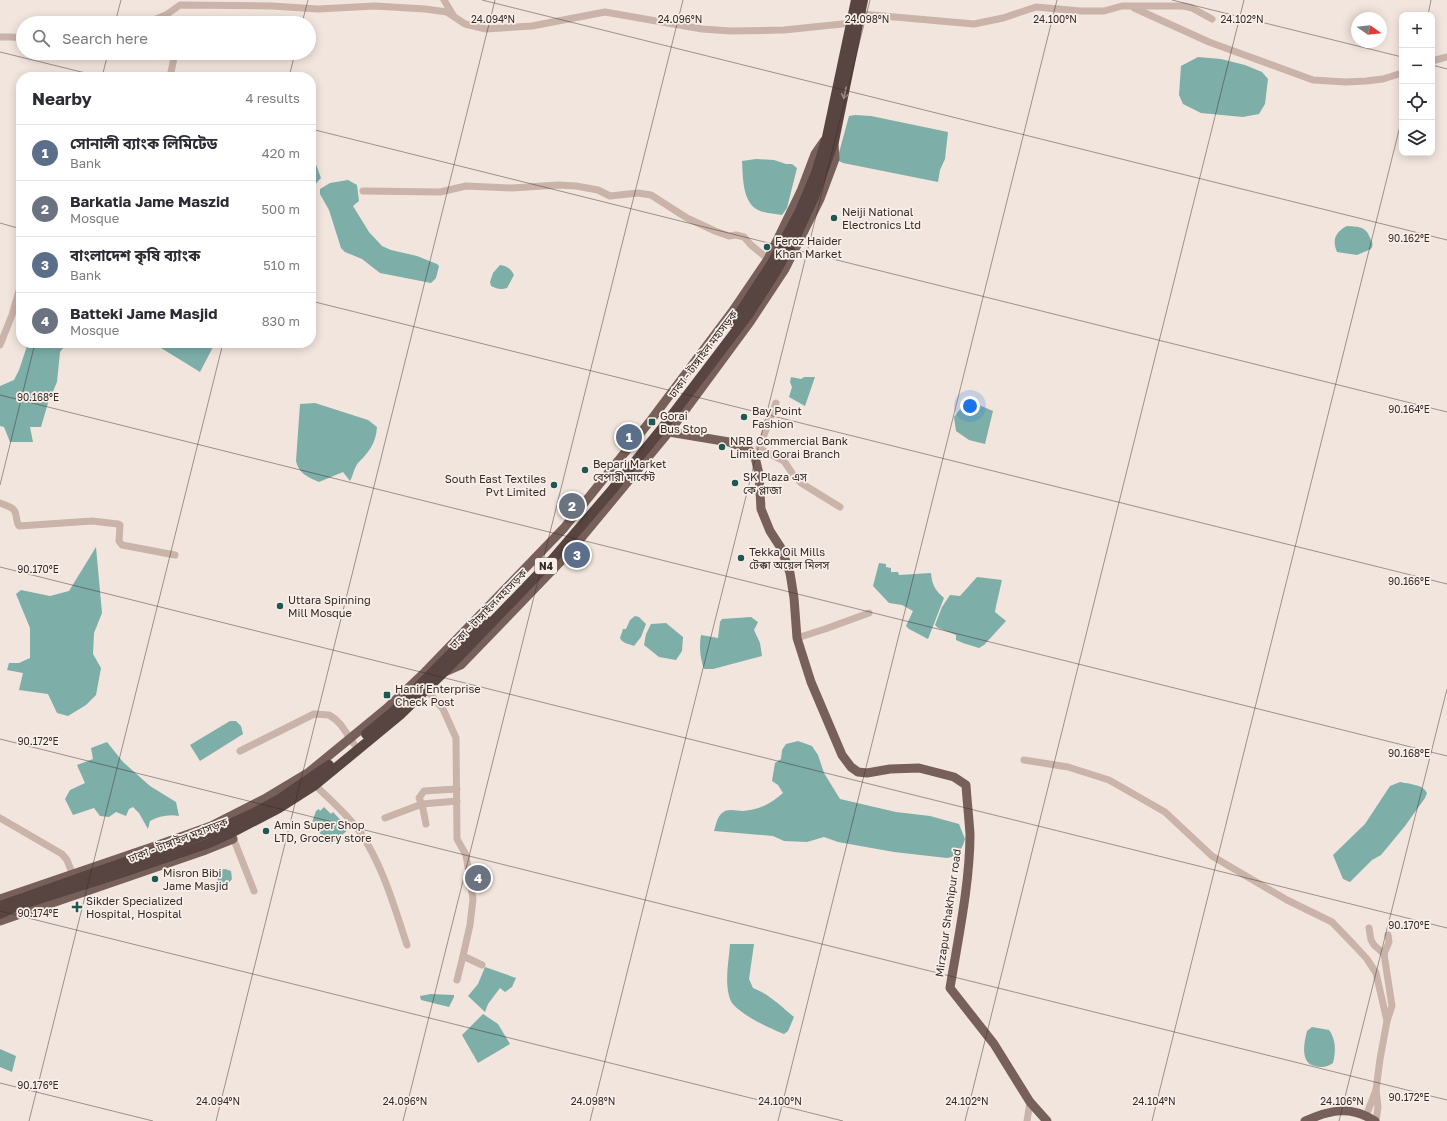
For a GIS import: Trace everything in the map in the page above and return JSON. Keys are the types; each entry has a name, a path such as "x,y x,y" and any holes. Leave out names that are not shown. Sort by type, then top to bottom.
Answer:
{"highway":[{"name":"ঢাকা - টাঙ্গাইল মহাসড়ক","path":"831,139 856,0"},
{"name":"ঢাকা - টাঙ্গাইল মহাসড়ক","path":"0,906 74,876 201,836 254,813 309,780 325,769 353,742 395,710 549,554 608,486 656,426 742,310 772,263 800,211 831,139 863,0"},
{"name":"ঢাকা - টাঙ্গাইল মহাসড়ক","path":"0,914 17,906 232,836 315,785 400,715 426,690 441,665"}],"main road":[{"path":"441,665 564,528 651,420 732,312 768,259 801,191 815,154 831,139"},
{"path":"441,665 461,665 568,554 669,432 750,322 784,269 820,199 835,159 831,139"},
{"path":"669,432 729,442 758,453"},
{"name":"Mirzapur Shakhipur road","path":"758,453 762,509 770,531 781,548 790,573 794,598 797,638 814,690 842,755 858,772 867,773 890,769 919,768 954,777 966,785 970,835 968,864 950,988 994,1044 1030,1102 1047,1121"},
{"path":"0,921 203,851 232,836"},
{"path":"0,899 74,876"},
{"path":"1305,1121 1322,1114 1343,1110 1366,1116 1375,1121"}],"street":[{"path":"444,0 454,15 465,24 486,29 532,26 605,12 702,29 731,31 784,30 852,23"},
{"path":"166,15 181,2 318,9 375,6 441,11 454,15"},
{"path":"861,14 974,24 1004,18 1036,7 1080,12 1104,11 1122,6 1184,3 1212,19"},
{"path":"1131,6 1209,42 1313,80 1346,82 1366,81 1383,79 1399,74"},
{"path":"0,37 16,37"},
{"path":"1435,60 1447,57"},
{"path":"171,72 174,60"},
{"path":"363,191 440,192 466,186 512,188 558,185 576,186 598,190 610,196 638,193 650,195 687,218 715,231 729,236 736,234 744,237 751,246 768,259"},
{"path":"0,345 16,301"},
{"path":"776,403 758,453 784,461 801,483 840,507"},
{"path":"0,503 14,509 19,526 92,522 118,524 121,528 119,541 122,545 175,555"},
{"path":"797,638 869,613"},
{"path":"426,690 443,709 456,738 457,839 466,855 473,899 470,925 457,980"},
{"path":"240,751 314,714 329,715 341,725 353,742"},
{"path":"1024,760 1068,767 1109,780 1165,812 1212,856 1287,900 1332,922 1367,959 1376,972 1387,1021"},
{"path":"315,785 359,830 372,851 385,879 407,945"},
{"path":"426,824 420,798 424,790 457,789"},
{"path":"385,818 422,804 457,801"},
{"path":"0,818 62,854 67,860 74,876"},
{"path":"232,836 254,891"},
{"path":"1369,928 1371,940 1374,945 1384,954"},
{"path":"1366,1116 1376,1090 1387,1021 1392,1006 1384,954 1389,942 1388,935"},
{"path":"463,956 482,965"},
{"path":"1375,1121 1378,1107 1376,1090"},
{"path":"1027,1121 1030,1102"}],"water":[{"path":"1198,57 1221,59 1245,65 1262,72 1268,79 1265,104 1259,114 1243,117 1201,113 1183,104 1179,95 1181,66"},
{"path":"849,116 871,116 948,132 945,159 940,170 938,182 843,163 837,160"},
{"path":"756,159 774,160 786,164 792,164 797,168 787,208 782,215 758,210 749,201 746,195 743,181 742,161"},
{"path":"316,164 321,178 316,184"},
{"path":"348,180 357,185 359,201 353,206 369,232 382,246 391,250 417,256 439,266 436,278 431,283 380,273 362,259 345,252 341,248 329,210 320,194 320,189 330,183"},
{"path":"1347,226 1359,227 1365,230 1372,243 1371,249 1357,255 1337,252 1335,240 1337,234"},
{"path":"500,265 508,268 514,275 507,288 503,289 491,286 490,282 493,273"},
{"path":"26,348 63,348 60,352 57,382 48,403 41,427 30,427 33,442 10,442 4,427 0,426 0,386 14,380"},
{"path":"161,348 212,348 200,372"},
{"path":"791,377 801,379 804,377 815,377 805,406 789,397 792,387 790,382"},
{"path":"315,403 368,420 377,427 375,438 369,451 357,465 350,481 343,472 319,482 304,474 297,465 300,404"},
{"path":"972,404 979,405 993,411 985,444 969,440 956,431 954,417 961,408"},
{"path":"96,547 102,613 94,633 93,654 101,668 96,695 86,705 68,716 57,713 48,694 19,690 23,673 7,670 9,663 19,663 30,658 30,628 16,594 21,590 50,596 69,591"},
{"path":"879,563 886,564 886,567 891,568 891,572 898,572 899,575 931,573 934,587 944,598 928,639 906,626 913,611 902,605 889,603 873,586"},
{"path":"977,577 1002,580 995,612 1006,621 984,645 979,648 956,640 956,635 938,628 935,625 942,607 950,595 960,596"},
{"path":"635,616 639,617 646,624 641,637 634,646 624,642 620,638 623,629 626,629 630,620"},
{"path":"751,617 758,622 754,630 760,643 762,656 713,669 704,669 700,652 701,635 718,638 720,622 722,619"},
{"path":"666,623 683,637 682,651 676,660 659,657 644,645 646,634 651,624"},
{"path":"230,721 236,721 241,726 243,734 200,761 190,745"},
{"path":"798,741 812,746 818,755 824,773 840,799 896,812 930,816 959,824 965,839 961,849 954,856 947,858 894,852 838,842 824,837 807,842 784,841 773,836 714,831 719,817 724,811 743,811 760,808 770,803 783,793 778,785 772,781 775,763 781,759 782,750 786,744"},
{"path":"107,742 123,762 150,786 176,802 179,816 168,815 153,819 150,821 148,829 139,813 133,807 129,809 126,816 116,812 109,817 100,816 94,808 73,815 65,799 70,790 85,783 77,765 93,759 91,748"},
{"path":"1400,782 1422,788 1427,793 1425,798 1405,826 1381,855 1372,860 1350,882 1343,879 1333,855 1365,824 1390,786"},
{"path":"324,807 331,814 333,812 349,829 331,844 311,825 316,811 319,809 320,811"},
{"path":"225,869 231,871 232,879 228,884 218,886 217,872"},
{"path":"730,944 754,944 749,979 753,988 770,997 794,1017 788,1031 784,1034 754,1020 738,1009 730,999 727,986 727,972"},
{"path":"485,967 516,978 512,987 505,992 500,988 488,1004 485,1012 468,996 478,984"},
{"path":"431,994 454,995 454,997 449,1007 421,1000 420,996"},
{"path":"483,1014 498,1024 510,1044 478,1063 462,1035"},
{"path":"1312,1027 1329,1030 1333,1037 1335,1046 1333,1063 1323,1067 1315,1066 1307,1061 1304,1047 1307,1031"},
{"path":"0,1049 16,1056 12,1072 0,1067"}],"place":[{"name":"Neiji National Electronics Ltd","path":"834,218"},
{"name":"Feroz Haider Khan Market","path":"767,247"},
{"name":"Bay Point Fashion","path":"744,417"},
{"name":"Gorai Bus Stop","path":"652,422"},
{"name":"সোনালী ব্যাংক লিমিটেড","path":"629,437"},
{"name":"NRB Commercial Bank Limited Gorai Branch","path":"722,447"},
{"name":"Bepari Market বেপারী মার্কেট","path":"585,470"},
{"name":"SK Plaza এস কে প্লাজা","path":"735,483"},
{"name":"South East Textiles Pvt Limited","path":"554,485"},
{"name":"Barkatia Jame Maszid","path":"572,506"},
{"name":"বাংলাদেশ কৃষি ব্যাংক","path":"577,555"},
{"name":"Tekka Oil Mills টেক্কা অয়েল মিলস","path":"741,558"},
{"name":"Uttara Spinning Mill Mosque","path":"280,606"},
{"name":"Hanif Enterprise Check Post","path":"387,695"},
{"name":"Amin Super Shop LTD, Grocery store","path":"266,831"},
{"name":"Batteki Jame Masjid","path":"478,878"},
{"name":"Misron Bibi Jame Masjid","path":"155,879"},
{"name":"Sikder Specialized Hospital, Hospital","path":"77,907"}]}
